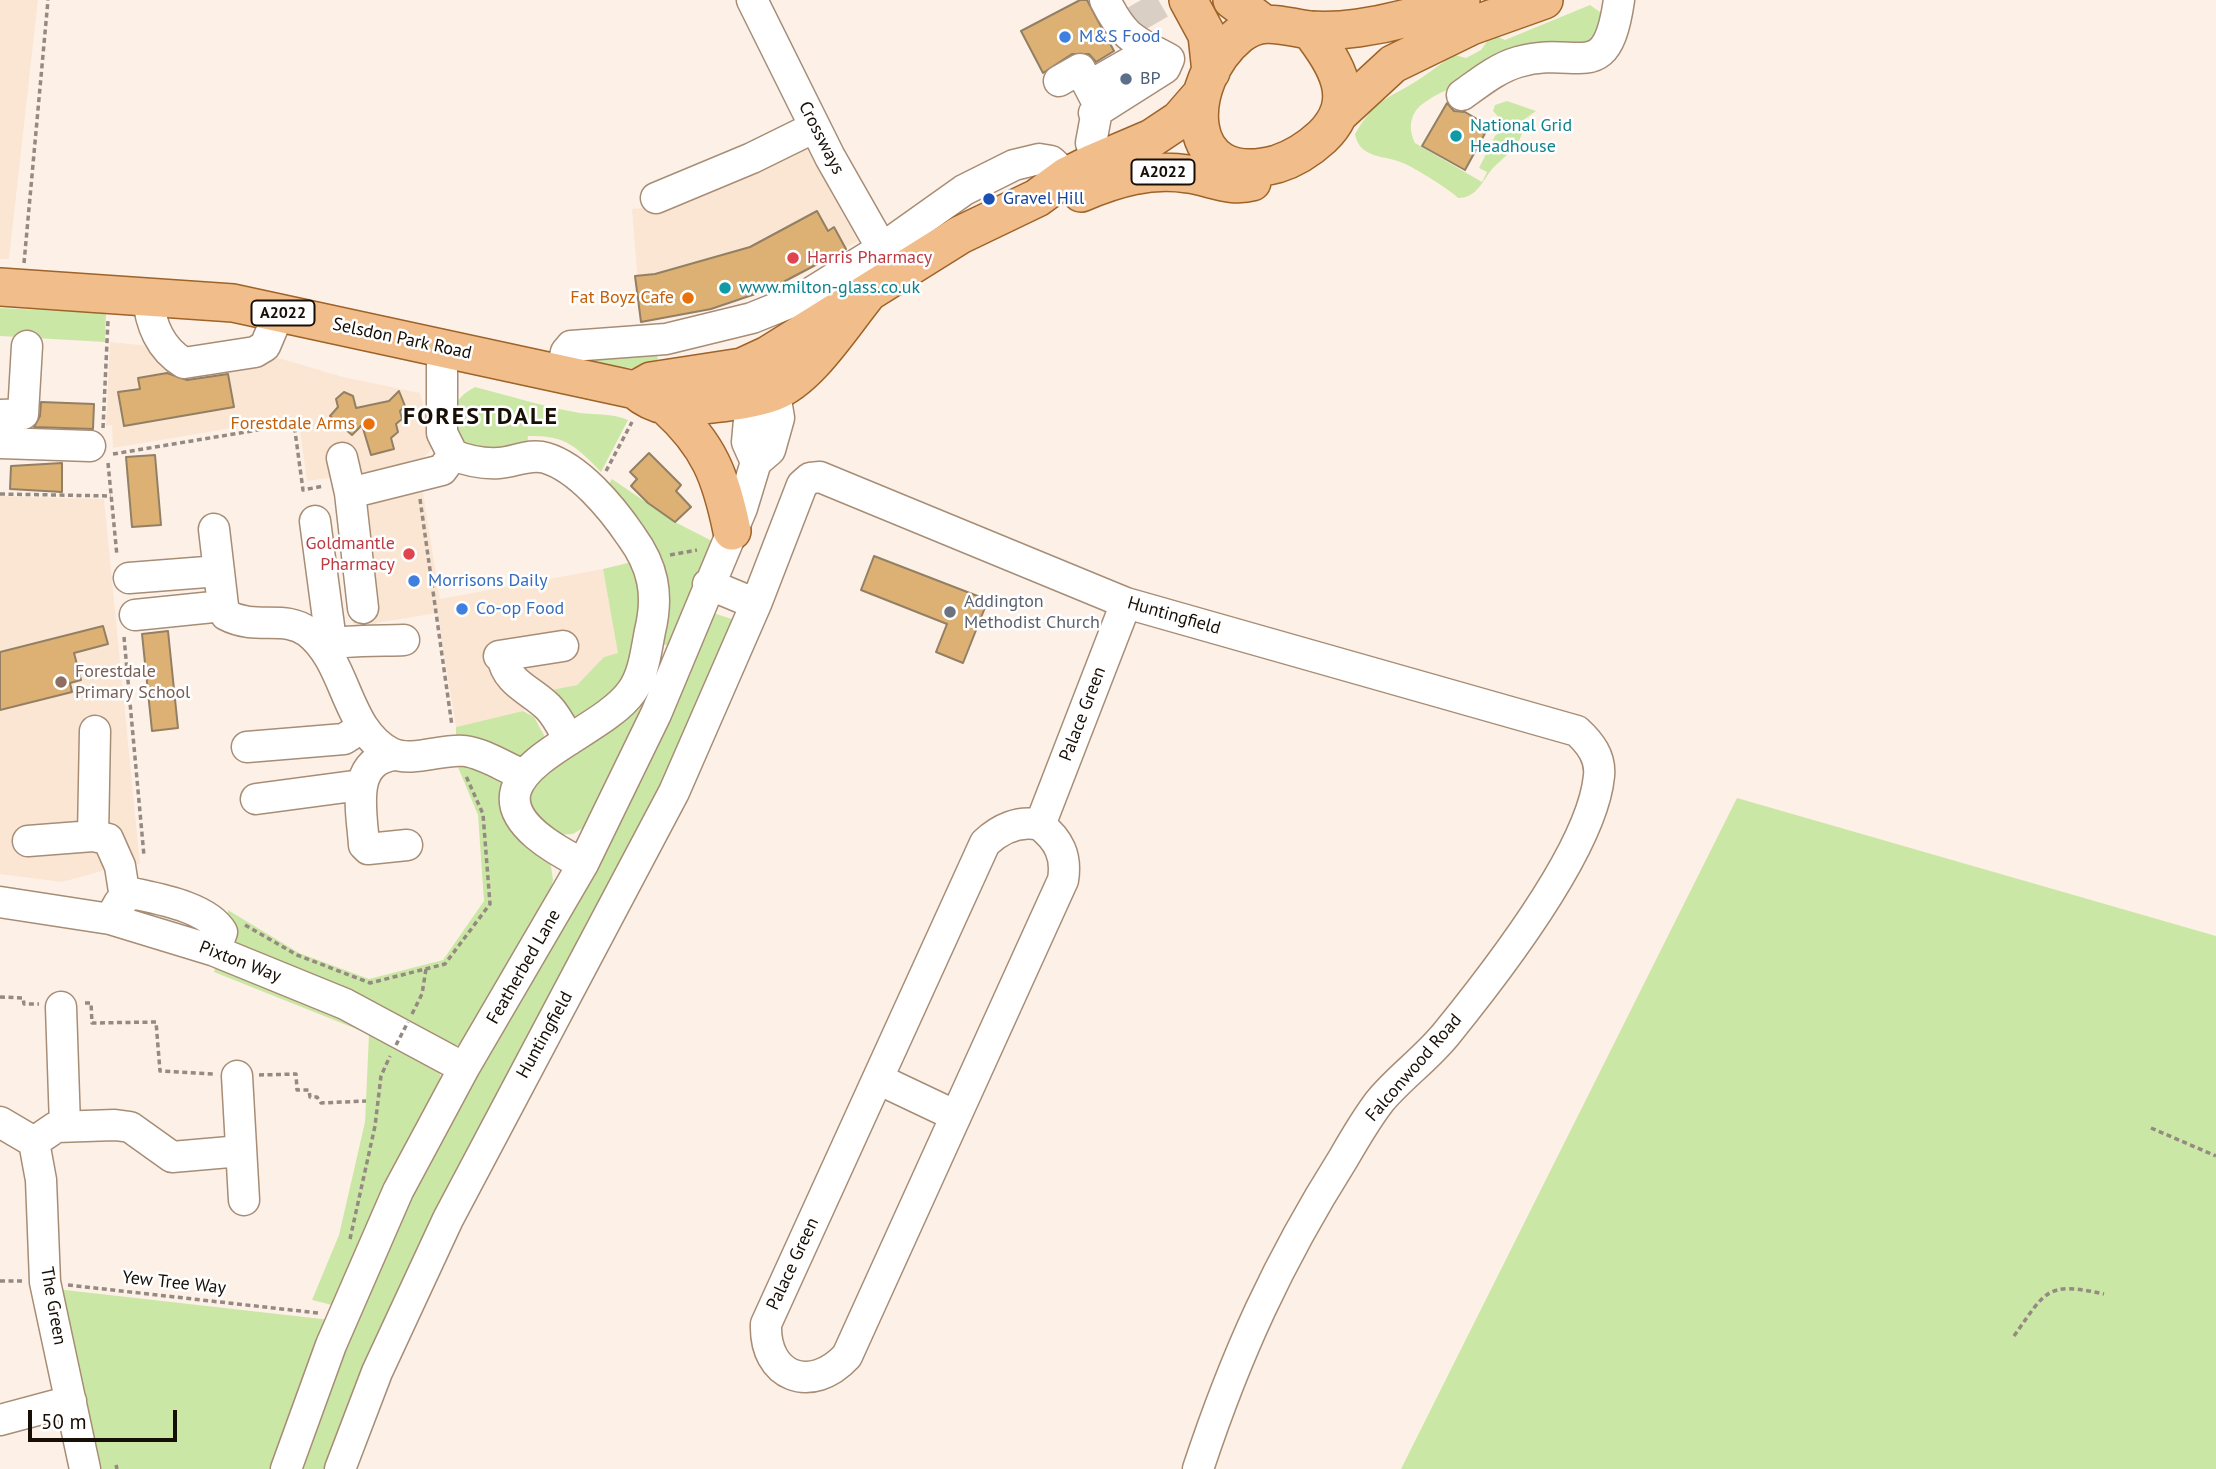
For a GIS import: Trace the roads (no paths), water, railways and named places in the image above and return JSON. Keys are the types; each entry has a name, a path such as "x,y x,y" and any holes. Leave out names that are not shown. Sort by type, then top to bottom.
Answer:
{"main road":[{"path":"1188,0 1206,35 1205,84 1199,130 1209,149 1222,160 1233,166 1250,168 1286,161 1313,145 1341,112 1393,64 1471,26 1544,0"},
{"path":"1232,0 1263,23 1310,30 1357,28 1452,2"},
{"path":"1205,84 1240,35 1263,23"},
{"path":"1310,30 1335,66 1342,94 1341,112"},
{"name":"Selsdon Park Road","path":"0,287 233,303 561,373 646,404 808,368 882,271 1037,198 1082,169 1152,138 1172,126 1205,84"},
{"name":"Selsdon Park Road","path":"1037,198 1063,198 1148,172 1192,174 1235,185 1249,183 1286,161"},
{"path":"646,404 692,432 709,454 721,482 729,538"}],"street":[{"name":"Crossways","path":"752,0 882,271"},
{"path":"1105,0 1119,28 1154,49 1190,59 1205,84"},
{"path":"1462,96 1515,62 1542,57 1586,58 1597,54 1611,41 1619,0"},
{"path":"1087,90 1165,68 1154,49"},
{"path":"1087,90 1154,49"},
{"path":"561,373 566,352 571,346 666,339 752,318 882,271 964,190 1014,165 1039,159 1082,169 1091,143 1087,90"},
{"path":"656,198 752,158 815,127"},
{"path":"148,298 150,315 159,337 174,357 184,363 255,352 265,346 279,313"},
{"path":"0,415 23,414 27,346"},
{"path":"442,348 442,433 453,455 471,462 500,463 533,456 547,458 578,476 625,527 647,558 653,578 654,601 640,678 616,710 569,740 524,775 516,790 515,801 519,813 531,830 583,864"},
{"name":"Featherbed Lane","path":"286,1469 344,1316 398,1191 464,1068 583,864 656,713 729,538 756,463 770,450 779,418 758,378"},
{"path":"0,443 99,450"},
{"path":"363,608 346,477 416,476 442,470 453,455"},
{"name":"Huntingfield","path":"340,1469 377,1372 447,1219 674,792 756,604 802,485 810,478 820,477 1126,603 1577,731 1594,749"},
{"path":"315,521 326,644 363,727 374,743 394,755"},
{"path":"214,529 226,615 255,625 277,622 298,626 326,644 404,640"},
{"path":"129,578 219,571"},
{"path":"708,584 756,604"},
{"name":"Palace Green","path":"1040,825 1126,603"},
{"path":"135,615 223,606"},
{"path":"563,646 501,656 509,675 519,687 548,707 569,740"},
{"path":"247,747 344,738 363,727"},
{"path":"93,836 95,731"},
{"name":"Falconwood Road","path":"1198,1469 1232,1371 1260,1306 1284,1257 1343,1158 1380,1101 1446,1035 1530,921 1568,862 1594,798 1599,775 1594,749"},
{"path":"408,845 368,849 364,845 360,785 372,764 394,755 452,752 476,755 524,775"},
{"path":"256,799 360,785"},
{"name":"Palace Green","path":"1028,822 1040,825 1060,846 1065,858 1063,880 847,1356 827,1374 797,1377 786,1371 770,1353 766,1324 878,1079 985,844 993,836 1013,826 1028,822"},
{"path":"28,841 93,836 108,839 120,866 118,909"},
{"path":"118,909 132,893 215,921 222,932 215,951"},
{"name":"Pixton Way","path":"0,902 118,909 345,1004 464,1068"},
{"path":"60,1005 65,1126"},
{"path":"237,1076 244,1200"},
{"path":"878,1079 956,1116"},
{"path":"0,1122 34,1142 56,1127 130,1127 172,1157 242,1151"},
{"name":"The Green","path":"34,1142 41,1180 46,1282 85,1469"},
{"path":"0,1420 71,1401"}],"tunnel":[{"path":"1141,0 1155,24"}],"place":[{"name":"M&S Food","path":"1065,37"},
{"name":"BP","path":"1126,79"},
{"name":"National Grid Headhouse","path":"1456,136"},
{"name":"Gravel Hill","path":"989,199"},
{"name":"Harris Pharmacy","path":"793,258"},
{"name":"www.milton-glass.co.uk","path":"725,288"},
{"name":"Fat Boyz Cafe","path":"688,298"},
{"name":"Forestdale Arms","path":"369,424"},
{"name":"Goldmantle Pharmacy","path":"409,554"},
{"name":"Morrisons Daily","path":"414,581"},
{"name":"Co-op Food","path":"462,609"},
{"name":"Addington Methodist Church","path":"950,612"},
{"name":"Forestdale Primary School","path":"61,682"}],"district":[{"name":"FORESTDALE","path":"481,417"}]}
